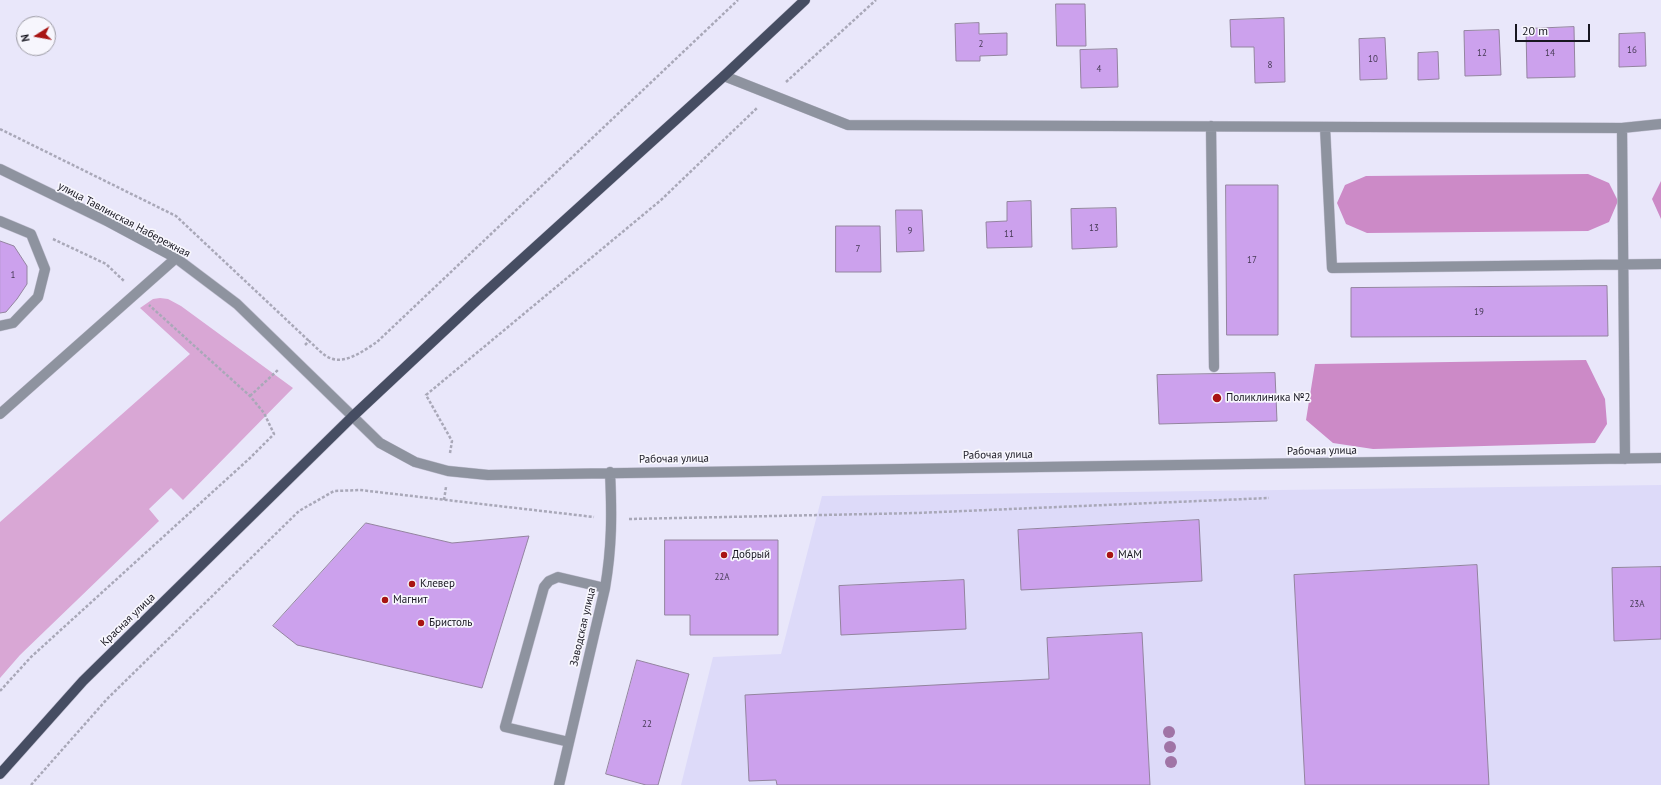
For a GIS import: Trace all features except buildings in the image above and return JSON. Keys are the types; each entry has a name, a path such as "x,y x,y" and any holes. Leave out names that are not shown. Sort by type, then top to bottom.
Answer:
{"main road":[{"name":"Красная улица","path":"0,774 82,681 212,556 278,488 471,305 724,76 805,0"}],"street":[{"path":"724,76 848,125 1622,128 1661,124"},
{"path":"1211,126 1214,367"},
{"path":"1326,127 1332,268 1661,264"},
{"path":"1622,128 1625,459"},
{"name":"улица Тавлинская Набережная","path":"0,169 107,221 176,258 238,304 352,417"},
{"path":"0,221 31,234 45,270 38,297 12,323 0,326"},
{"path":"0,414 176,258"},
{"name":"Рабочая улица","path":"352,417 380,443 414,462 448,471 488,475 610,472 1661,458"},
{"name":"Заводская улица","path":"559,785 605,588 610,559 612,519 610,472"},
{"path":"569,742 505,727 544,587 549,581 558,577 605,588"}],"path":[{"path":"0,129 176,216 309,341 327,356 340,359 356,356 377,342 738,0"},
{"path":"444,500 452,441 426,395 661,200 772,94 876,0"},
{"path":"0,691 31,657 250,458 274,434 264,413 250,396 309,341"}],"shaded area":[{"path":"1588,174 1609,183 1618,201 1609,222 1588,231 1367,233 1346,224 1337,203 1345,185 1366,176"},
{"path":"1661,181 1661,219 1652,199"},
{"path":"153,299 168,299 181,306 293,388 183,500 171,488 149,509 159,521 20,655 0,678 0,522 190,354 140,308"},
{"path":"1586,360 1605,399 1607,424 1595,443 1373,449 1333,443 1306,420 1315,364"},
{"path":"1661,485 1661,785 681,785 713,657 781,654 822,496"}],"place":[{"name":"Поликлиника №2","path":"1217,398"},
{"name":"Добрый","path":"724,555"},
{"name":"МАМ","path":"1110,555"},
{"name":"Клевер","path":"412,584"},
{"name":"Магнит","path":"385,600"},
{"name":"Бристоль","path":"421,623"}]}
